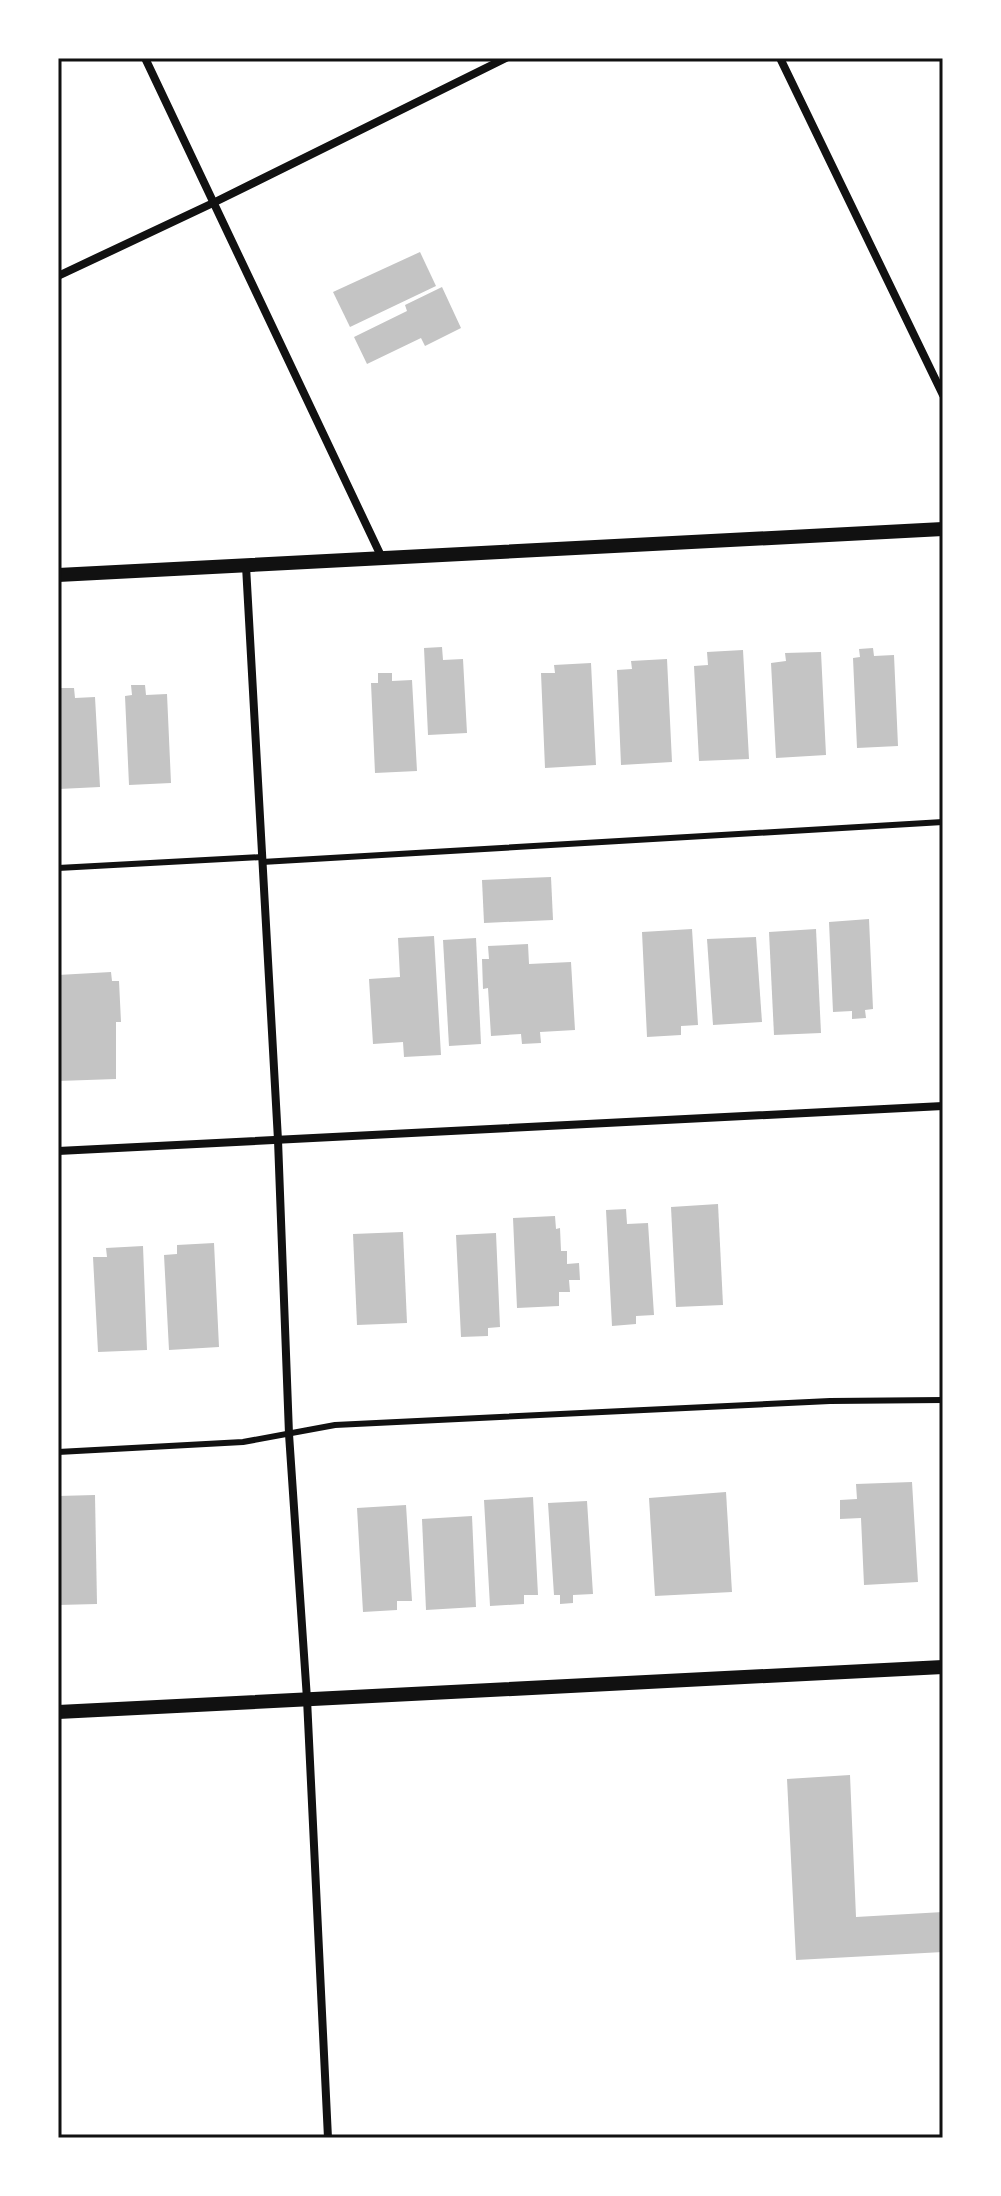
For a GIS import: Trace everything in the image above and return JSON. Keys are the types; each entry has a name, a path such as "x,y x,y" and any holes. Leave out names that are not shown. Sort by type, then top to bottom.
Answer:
{"street":[{"path":"145,58 382,558"},
{"path":"58,276 506,58"},
{"path":"780,58 943,395"},
{"path":"58,575 943,529"},
{"path":"246,566 328,2138"},
{"path":"58,1151 943,1106"},
{"path":"58,1712 943,1667"}],"lane":[{"path":"58,868 262,860 943,822"},
{"path":"58,1452 243,1442 335,1425 815,1401 943,1400"}],"building":[{"path":"420,252 436,286 350,327 333,292"},
{"path":"442,287 461,328 425,346 421,338 367,364 354,337 407,311 405,305"},
{"path":"442,647 443,660 463,659 467,733 428,735 424,648"},
{"path":"873,648 874,656 894,655 898,746 857,748 853,658 860,657 859,649"},
{"path":"743,650 749,759 699,761 694,666 708,665 707,652"},
{"path":"821,652 826,755 776,758 771,663 786,661 785,653"},
{"path":"667,659 672,762 621,765 617,670 632,669 631,661"},
{"path":"591,663 596,765 545,768 541,673 555,673 554,665"},
{"path":"378,673 392,673 392,681 412,680 417,771 375,773 371,683 378,683"},
{"path":"131,685 145,685 146,695 167,694 171,783 129,785 125,696 132,695"},
{"path":"61,688 74,688 75,698 95,697 100,787 59,789 58,700 61,699"},
{"path":"551,877 553,920 484,923 482,880"},
{"path":"869,919 873,1009 865,1010 866,1018 852,1019 852,1011 833,1012 829,922"},
{"path":"692,929 698,1025 681,1026 681,1035 647,1037 642,932"},
{"path":"816,929 821,1033 774,1035 769,932"},
{"path":"434,936 441,1055 404,1057 403,1042 373,1044 369,979 400,977 398,938"},
{"path":"756,937 762,1022 713,1025 707,939"},
{"path":"476,938 481,1044 449,1046 443,940"},
{"path":"528,944 529,964 571,962 575,1030 540,1032 541,1043 522,1044 521,1034 491,1036 488,988 483,989 482,959 489,959 488,946"},
{"path":"111,972 112,981 119,981 121,1022 116,1022 116,1079 58,1081 58,975"},
{"path":"718,1204 723,1305 676,1307 671,1207"},
{"path":"626,1209 627,1224 648,1223 654,1315 636,1316 636,1324 612,1326 606,1210"},
{"path":"555,1216 556,1229 560,1228 561,1251 567,1251 567,1264 579,1263 580,1280 569,1280 570,1292 559,1292 559,1306 517,1308 513,1218"},
{"path":"403,1232 407,1323 357,1325 353,1234"},
{"path":"496,1233 500,1327 488,1328 488,1336 461,1337 456,1235"},
{"path":"214,1243 219,1347 169,1350 164,1255 177,1254 177,1245"},
{"path":"143,1246 147,1350 98,1352 93,1257 107,1257 106,1248"},
{"path":"912,1482 918,1582 864,1585 861,1518 840,1519 840,1500 857,1499 856,1484"},
{"path":"726,1492 732,1592 655,1596 649,1498"},
{"path":"95,1495 97,1604 58,1605 58,1496"},
{"path":"533,1497 538,1595 524,1595 524,1604 490,1606 484,1500"},
{"path":"587,1501 593,1594 573,1595 573,1603 560,1604 560,1595 554,1595 548,1503"},
{"path":"406,1505 412,1601 397,1601 397,1610 363,1612 357,1508"},
{"path":"472,1516 476,1607 426,1610 422,1519"},
{"path":"850,1775 856,1917 943,1912 943,1952 796,1960 787,1779"}]}
